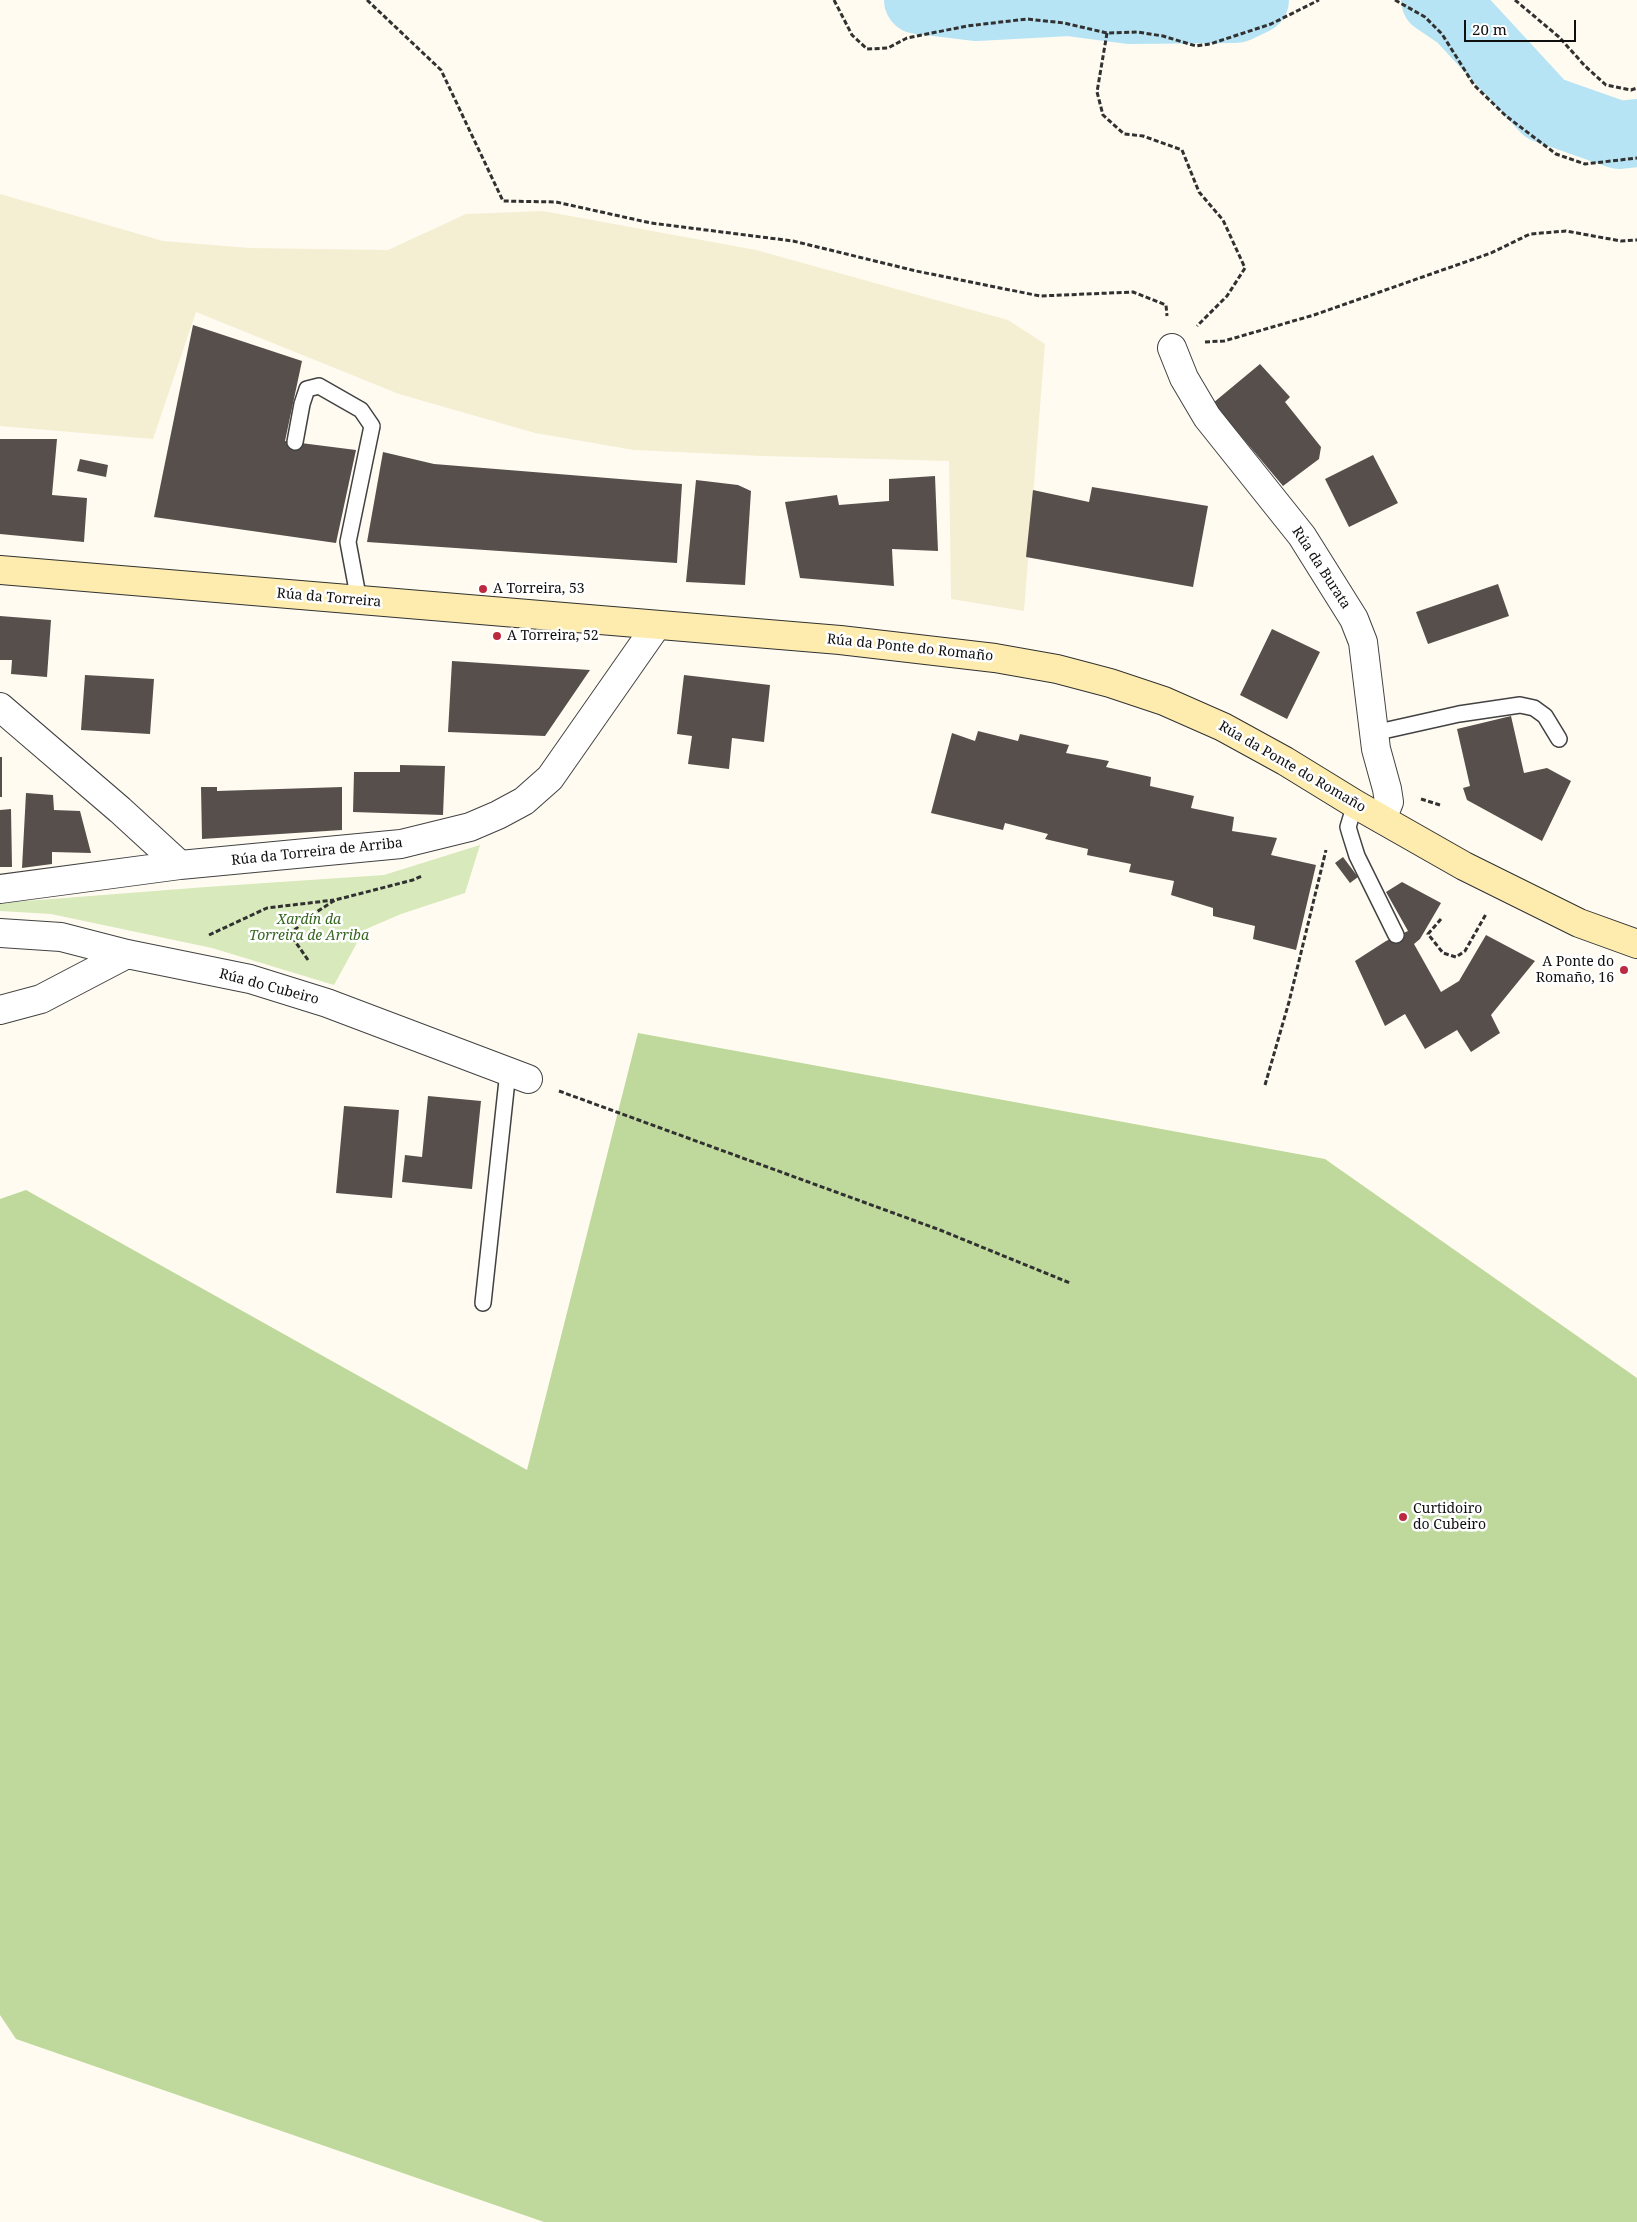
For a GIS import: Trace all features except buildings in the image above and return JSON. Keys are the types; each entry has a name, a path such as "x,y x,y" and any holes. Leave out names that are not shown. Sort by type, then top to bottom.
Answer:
{"main road":[{"name":"Rúa da Torreira","path":"0,570 658,625"},
{"name":"Rúa da Ponte do Romaño","path":"658,625 934,650 1057,668 1110,683 1164,701 1223,727 1285,761 1355,804 1464,866 1579,923 1637,944"}],"street":[{"name":"Rúa da Burata","path":"1172,348 1184,378 1207,417 1302,536 1354,619 1362,642 1376,749 1388,802 1382,819"},
{"name":"Rúa da Torreira de Arriba","path":"0,890 180,865 401,844 470,827 524,801 550,778 658,625"},
{"path":"0,707 120,810 180,865"},
{"name":"Rúa do Cubeiro","path":"0,933 61,937 127,954 250,979 327,1003 518,1075"},
{"path":"0,1010 41,999 127,954"}],"lane":[{"path":"294,442 307,389 319,386 361,410 372,426 348,542 359,601"},
{"path":"1374,733 1468,712 1520,705 1534,708 1545,716 1559,739"},
{"path":"1355,804 1348,827 1351,837 1357,856 1396,935"},
{"path":"483,1303 518,1075"}],"path":[{"path":"367,0 441,70 503,201 556,202 651,223 793,241 916,271 1040,296 1133,292 1166,305 1172,348"},
{"path":"834,0 852,34 866,49 888,48 907,38 967,26 1027,19 1064,23 1106,34 1137,32 1164,36 1196,46 1210,44 1271,24 1320,0"},
{"path":"1395,0 1425,17 1442,34 1474,84 1506,116 1556,154 1585,164 1637,158"},
{"path":"1515,0 1559,37 1585,66 1606,84 1631,90 1637,88"},
{"path":"1106,34 1097,92 1103,115 1124,134 1143,136 1182,150 1199,192 1223,220 1244,268 1227,296 1172,348"},
{"path":"1172,348 1194,343 1224,341 1314,314 1491,253 1530,234 1566,231 1621,241 1637,240"},
{"path":"1265,1085 1289,1002 1328,841"},
{"path":"207,936 267,908 335,900 413,880 427,874"},
{"path":"309,962 290,934 309,917 335,900"},
{"path":"1441,919 1428,934 1444,953 1456,957 1465,951 1489,909"},
{"path":"518,1075 940,1230 1070,1284"}],"shaded area":[{"path":"0,194 163,241 250,248 388,250 466,214 543,211 756,250 1008,320 1045,344 1024,611 951,599 949,461 634,450 535,433 399,394 196,312 153,439 0,426"}],"green space":[{"name":"Xardín da Torreira de Arriba","path":"480,845 465,893 401,914 364,930 334,985 212,948 51,914 0,911 0,903 384,875"},
{"path":"638,1033 1325,1159 1637,1378 1637,2222 544,2222 16,2039 0,2015 0,1199 26,1190 527,1470"}],"waterway":[{"path":"918,0 976,7 1069,2 1130,10 1236,9 1255,0"},
{"path":"1435,0 1460,17 1545,109 1619,135 1637,133"}],"place":[{"name":"A Torreira, 53","path":"483,589"},
{"name":"A Torreira, 52","path":"497,636"},
{"name":"A Ponte do Romaño, 16","path":"1624,970"},
{"name":"Curtidoiro do Cubeiro","path":"1403,1517"}]}
